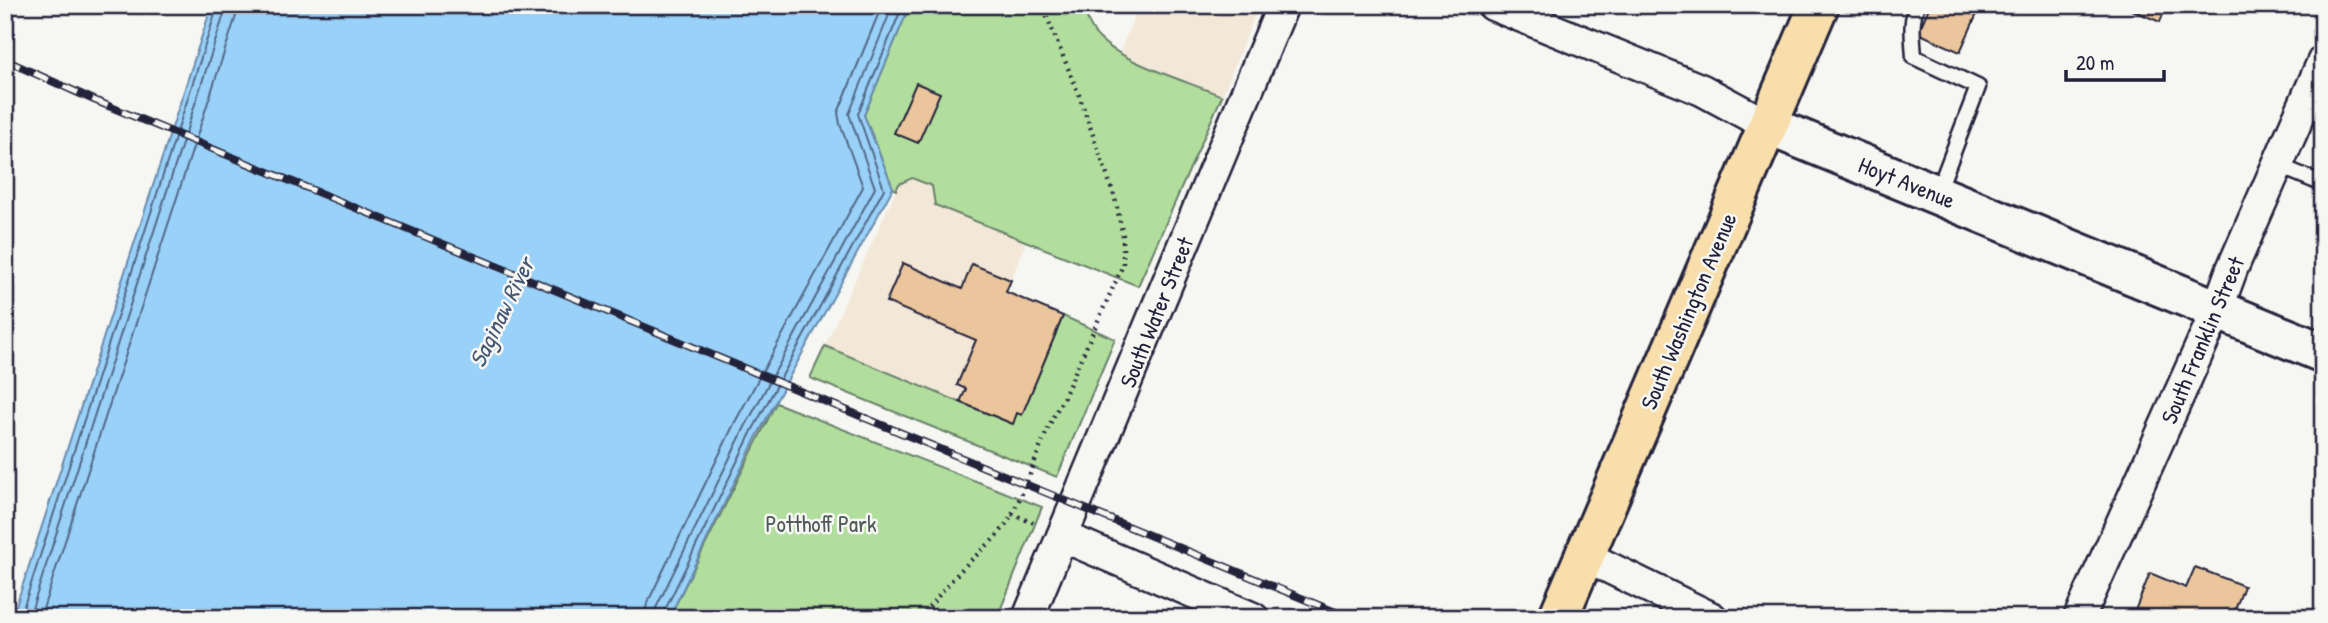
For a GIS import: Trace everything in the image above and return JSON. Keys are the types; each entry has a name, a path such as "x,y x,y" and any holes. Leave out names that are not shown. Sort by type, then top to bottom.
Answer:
{"main road":[{"name":"South Washington Avenue","path":"1558,618 1818,5"}],"street":[{"name":"South Water Street","path":"1028,618 1283,5"},
{"name":"Hoyt Avenue","path":"1493,5 1702,90 1767,125 2323,353"},
{"name":"South Franklin Street","path":"2080,618 2217,310 2232,269 2323,61"},
{"path":"1062,536 1253,618"},
{"path":"1583,555 1712,618"}],"lane":[{"path":"1917,5 1913,31 1914,57 1978,88 1937,195"},
{"path":"2277,165 2323,184"}],"path":[{"path":"920,618 964,567 1002,530 1019,502 1040,454 1049,422 1062,401 1123,265 1123,236 1115,198 1079,94 1042,6"}],"shaded area":[{"path":"1139,5 1259,5 1222,96 1119,54"},
{"path":"912,178 932,186 936,206 1026,242 1011,280 972,264 962,289 903,264 887,302 976,340 957,385 966,389 960,402 825,346 899,184"}],"green space":[{"path":"910,5 1085,5 1091,28 1111,48 1140,64 1222,96 1138,286 935,205 932,186 912,178 899,184 896,190 893,188 864,115"},
{"path":"1063,316 1115,339 1057,477 810,378 825,346 1012,424 1017,413 1022,414"},
{"name":"Potthoff Park","path":"776,403 1042,507 997,618 669,618"}],"water":[{"name":"Saginaw River","path":"212,5 910,5 864,115 893,188 758,434 669,618 12,618"}],"building":[{"path":"1930,5 1981,5 1960,52 1918,33"},
{"path":"2120,5 2167,5 2160,22"},
{"path":"916,83 940,93 918,143 894,133"},
{"path":"903,263 962,289 972,264 1011,280 1006,292 1063,316 1022,415 1017,413 1013,424 960,402 966,389 957,385 976,340 886,302"},
{"path":"2195,567 2244,586 2232,618 2132,618 2150,573 2186,588"}],"railway":[{"path":"5,60 94,100 1350,618"}]}
